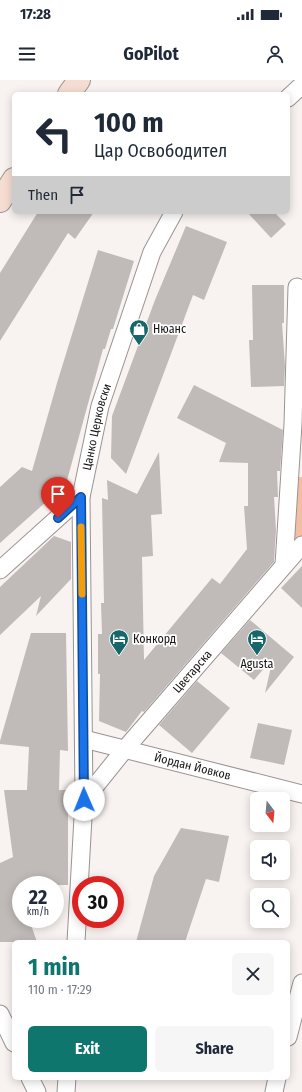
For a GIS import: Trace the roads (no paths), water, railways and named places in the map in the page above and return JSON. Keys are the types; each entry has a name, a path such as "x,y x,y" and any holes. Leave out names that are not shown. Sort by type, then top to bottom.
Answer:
{"main road":[{"path":"70,92 79,80"},
{"path":"0,201 12,182"}],"street":[{"path":"290,96 302,86"},
{"name":"Цанко Церковски","path":"76,940 84,800 81,497 100,406 152,252 173,214"},
{"path":"284,565 293,424 297,287"},
{"path":"0,570 81,497"},
{"name":"Цветарска","path":"84,800 125,749 302,545"},
{"name":"Йордан Йовков","path":"84,739 302,794"},
{"path":"290,1029 302,983"},
{"path":"0,1014 12,1039"},
{"path":"31,1080 37,1092"},
{"path":"66,1092 67,1080"},
{"path":"274,1092 277,1080"}],"place":[{"name":"Нюанс","path":"139,346"},
{"name":"Конкорд","path":"119,656"},
{"name":"Agusta","path":"257,656"}]}
